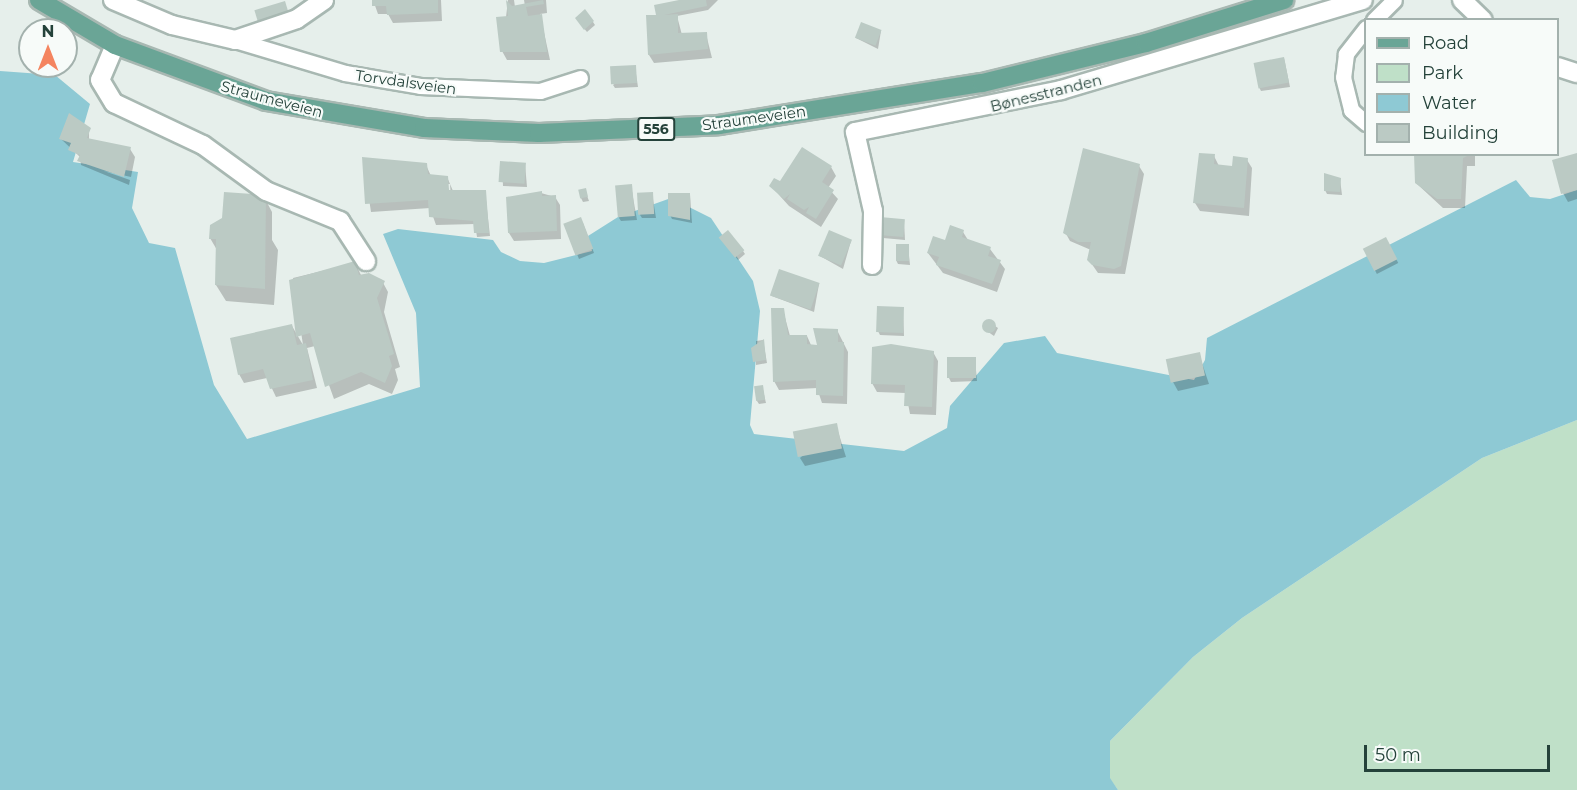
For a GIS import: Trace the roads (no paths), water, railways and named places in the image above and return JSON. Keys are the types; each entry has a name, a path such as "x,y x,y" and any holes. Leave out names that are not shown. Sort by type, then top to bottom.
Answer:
{"main road":[{"name":"Straumeveien","path":"39,0 115,45 228,89 320,113 424,128 596,132 719,125 982,83 1146,43 1284,0"}],"street":[{"name":"Torvdalsveien","path":"113,0 172,25 235,40"},
{"path":"235,40 297,19 324,0"},
{"name":"Bønesstranden","path":"872,265 873,211 855,132 1061,90 1363,0"},
{"path":"1461,0 1481,18"},
{"path":"115,45 100,80 114,103 203,145 266,191 340,220 366,261"},
{"path":"1559,68 1577,73"}],"lane":[{"path":"1376,18 1394,0"},
{"path":"1364,29 1346,54 1343,77 1352,110 1364,122"},
{"name":"Torvdalsveien","path":"235,40 345,73 420,86 540,91 580,78"}],"water":[{"path":"0,71 18,72 18,78 59,78 90,104 73,162 138,172 132,208 149,243 175,248 214,385 247,439 420,387 416,313 383,234 398,229 493,240 501,252 520,261 544,263 592,251 588,236 618,217 671,198 711,218 753,281 760,311 750,425 754,434 904,451 947,428 950,406 1004,343 1045,336 1057,353 1194,380 1205,360 1207,338 1516,180 1530,197 1550,199 1577,190 1577,420 1482,458 1242,618 1193,657 1110,741 1110,778 1118,790 0,790"}]}
